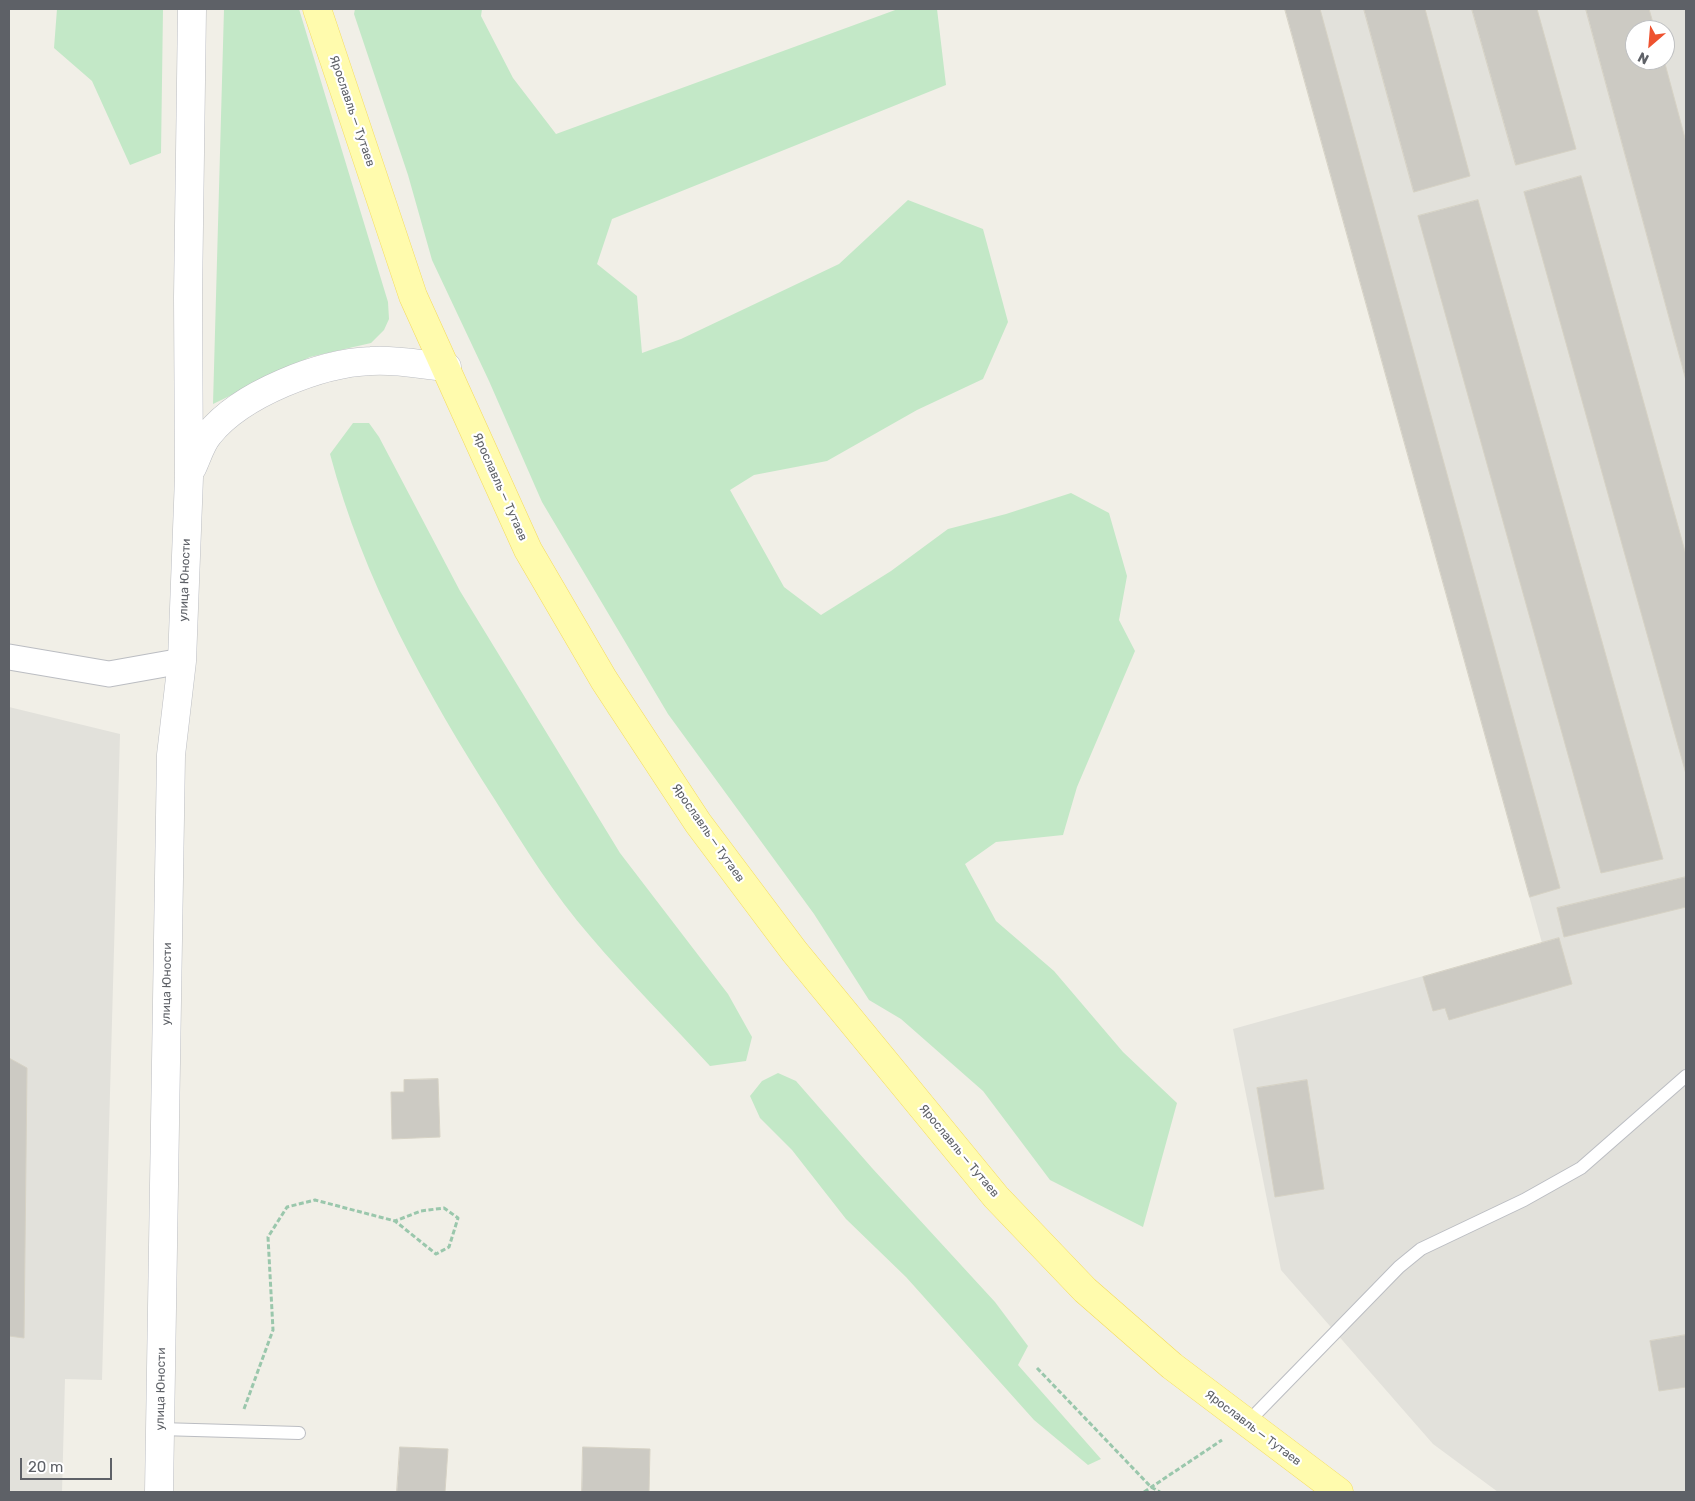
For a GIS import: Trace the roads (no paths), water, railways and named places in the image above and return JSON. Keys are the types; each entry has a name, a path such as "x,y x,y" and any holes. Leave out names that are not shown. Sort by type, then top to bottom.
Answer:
{"main road":[{"name":"Ярославль — Тутаев","path":"317,9 413,296 447,367 528,550 604,680 698,823 794,951 996,1197 1072,1276 1172,1366 1246,1424 1339,1492"}],"street":[{"name":"улица Юности","path":"159,1492 171,755 182,661 189,477 192,9"},
{"path":"189,477 207,435 231,411 266,391 313,372 371,361 447,367"},
{"path":"9,657 109,674 182,661"}],"lane":[{"path":"1246,1424 1392,1274 1421,1249 1524,1200 1581,1168 1686,1076"},
{"path":"160,1429 299,1433"}]}
